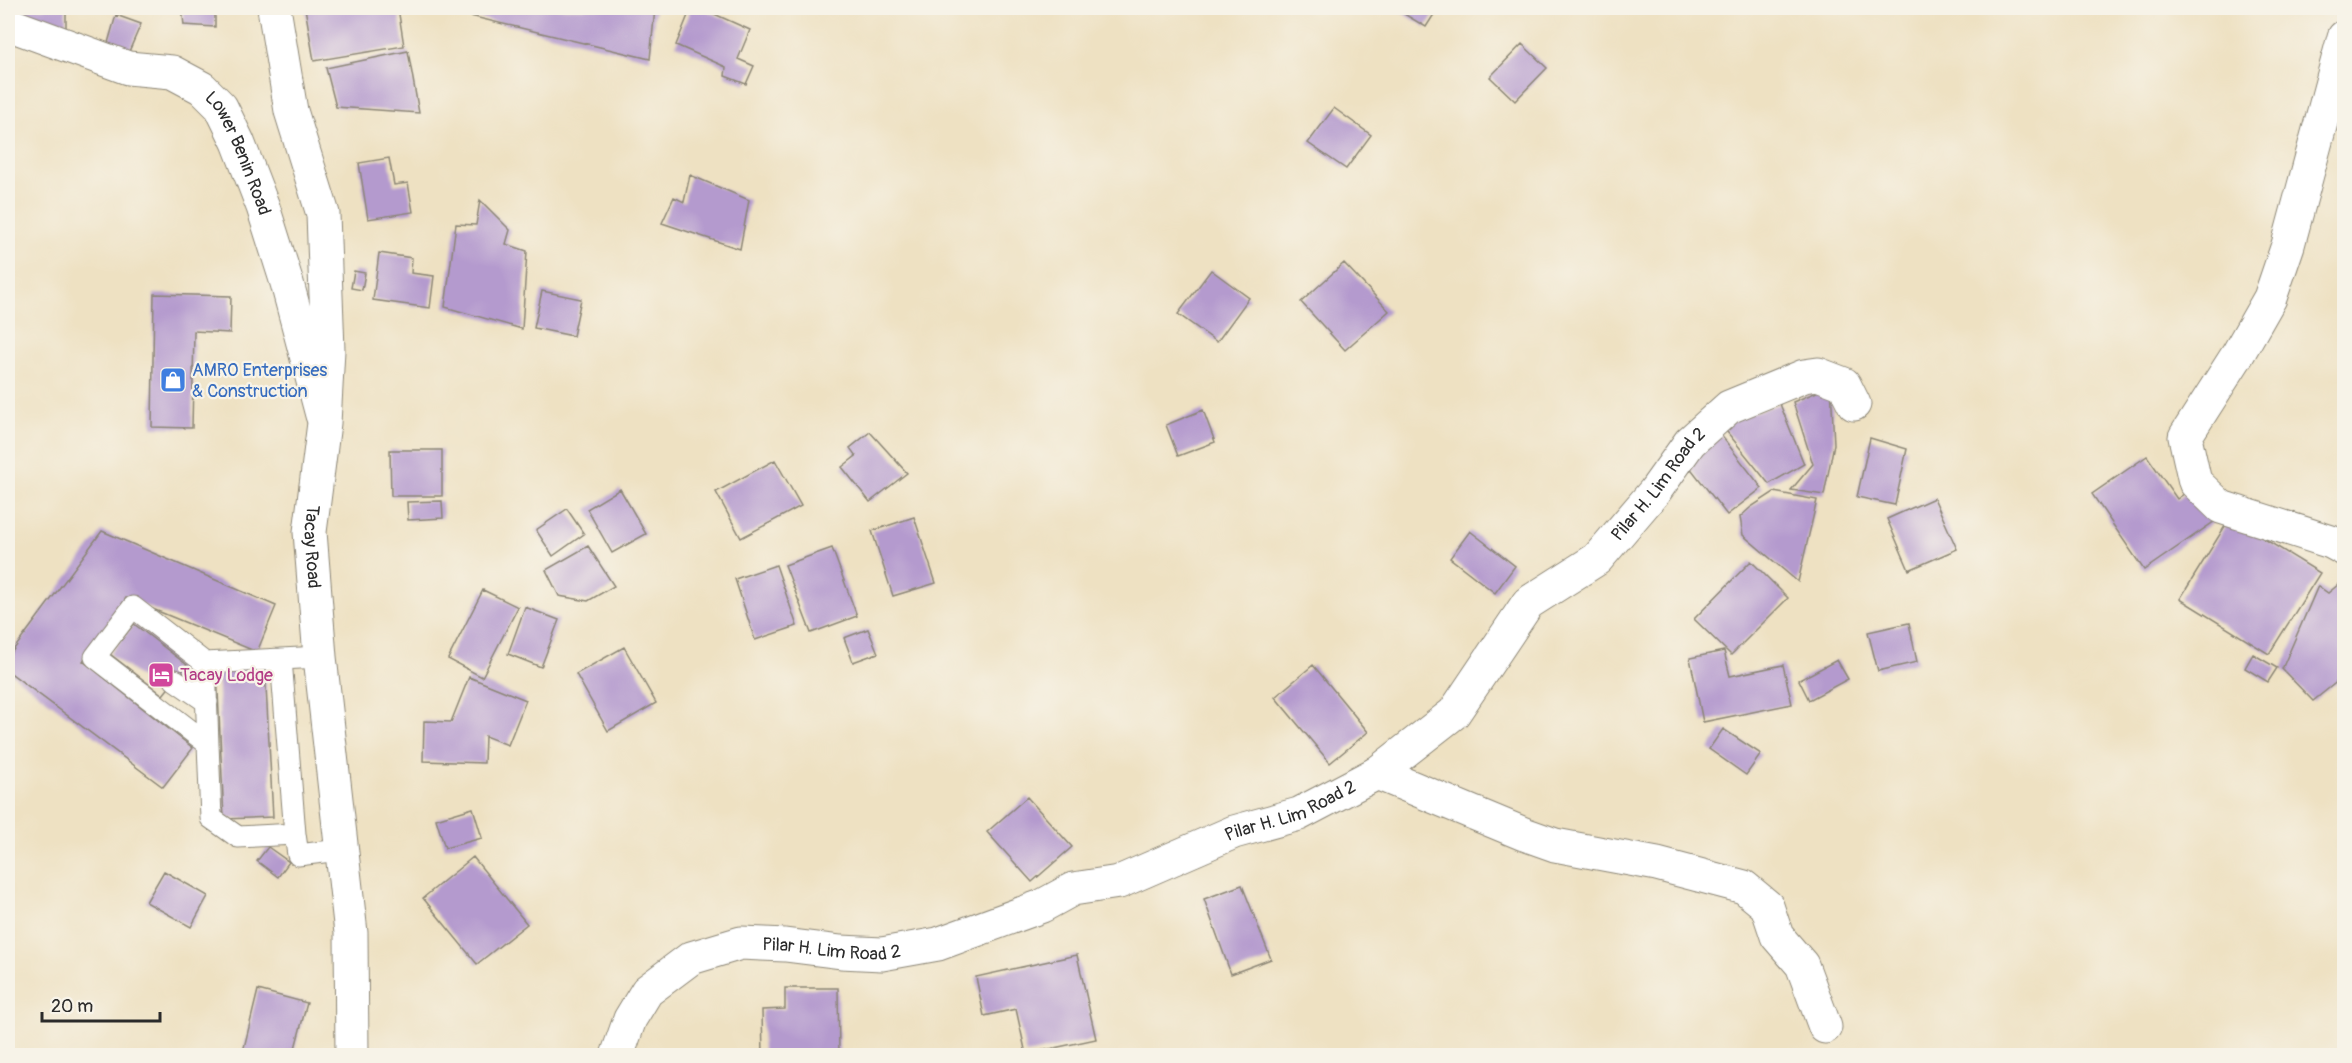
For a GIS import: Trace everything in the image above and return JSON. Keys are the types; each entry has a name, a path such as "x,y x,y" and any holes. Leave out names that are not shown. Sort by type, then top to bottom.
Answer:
{"street":[{"name":"Tacay Road","path":"274,8 291,111 323,214 328,350 324,423 310,532 320,657 351,933 352,1056"},
{"name":"Lower Benin Road","path":"8,24 128,68 172,72 202,88 221,107 238,142 263,207 287,283 324,423"},
{"path":"2344,37 2288,245 2270,298 2186,437 2195,482 2221,507 2331,542 2344,549"},
{"name":"Pilar H. Lim Road 2","path":"617,1056 630,1019 647,991 692,958 741,943 882,954 938,944 1042,906 1073,890 1119,882 1234,832 1299,814 1377,773 1454,713 1528,603 1597,559 1655,491 1690,442 1729,407 1804,376 1818,374 1844,384 1854,404"},
{"path":"1377,773 1556,845 1657,864 1744,887 1767,906 1777,936 1802,965 1825,1027"}],"lane":[{"path":"208,744 95,657 133,607 205,663 320,657"},
{"path":"281,659 298,855 340,850"},
{"path":"205,663 211,818 238,837 295,834"},
{"path":"175,680 207,702"}],"building":[{"path":"14,8 66,8 66,34 13,22"},
{"path":"126,8 173,8 173,10 126,11"},
{"path":"182,8 215,8 215,27 184,25"},
{"path":"305,8 398,8 404,46 314,61"},
{"path":"437,8 655,8 650,59"},
{"path":"691,8 701,8 750,30 738,59 754,66 746,84 725,76 726,67 676,45"},
{"path":"1394,8 1438,8 1426,27"},
{"path":"116,15 141,24 127,56 106,50"},
{"path":"1522,44 1547,68 1515,101 1490,77"},
{"path":"408,51 419,113 336,107 326,68"},
{"path":"1334,108 1371,135 1346,169 1308,143"},
{"path":"389,158 394,185 408,183 413,212 368,219 359,163"},
{"path":"690,175 749,200 740,249 662,223 674,197 684,202"},
{"path":"480,200 510,230 506,244 527,251 522,329 445,307 456,224 476,225"},
{"path":"379,253 412,258 411,273 434,276 430,308 373,300"},
{"path":"1344,263 1389,311 1345,350 1301,302"},
{"path":"1211,270 1249,298 1217,342 1178,314"},
{"path":"354,271 365,273 362,290 351,288"},
{"path":"542,291 581,299 573,336 534,328"},
{"name":"AMRO Enterprises & Construction","path":"154,294 231,296 230,333 194,331 192,428 152,427"},
{"path":"1831,386 1834,444 1824,495 1791,490 1813,464 1793,402"},
{"path":"1780,404 1804,464 1769,484 1723,427 1744,415"},
{"path":"1203,410 1215,442 1178,456 1166,425"},
{"path":"870,432 907,473 870,502 842,467 856,456 850,448"},
{"path":"1720,434 1762,488 1727,515 1685,461"},
{"path":"1870,438 1907,449 1895,505 1857,497"},
{"path":"390,450 442,450 442,496 391,496"},
{"path":"2147,456 2177,499 2192,488 2215,521 2144,570 2092,494"},
{"path":"775,460 801,506 741,538 716,492"},
{"path":"620,489 646,534 612,553 587,509"},
{"path":"1774,492 1817,500 1798,582 1743,535 1740,517"},
{"path":"1934,498 1957,549 1909,570 1887,519"},
{"path":"442,501 443,518 408,520 407,502"},
{"path":"567,509 584,534 553,556 536,530"},
{"path":"914,517 936,583 893,596 872,531"},
{"path":"2230,518 2320,573 2269,654 2180,599"},
{"path":"102,531 276,606 257,652 126,598 83,661 193,748 163,787 8,671 8,657"},
{"path":"1470,531 1515,566 1495,593 1450,558"},
{"path":"588,546 614,586 588,601 559,596 546,570"},
{"path":"832,548 857,616 811,633 785,565"},
{"path":"1751,561 1788,598 1731,655 1694,619"},
{"path":"776,565 797,626 755,640 735,579"},
{"path":"2344,580 2344,676 2313,701 2282,669 2318,586 2328,593"},
{"path":"483,590 518,607 482,677 448,659"},
{"path":"525,607 559,620 541,667 508,654"},
{"path":"1909,623 1917,662 1878,671 1868,632"},
{"path":"134,624 187,665 163,695 110,654"},
{"path":"868,629 878,653 853,662 844,638"},
{"path":"624,647 656,703 608,731 576,674"},
{"path":"1724,651 1730,676 1783,665 1792,704 1703,722 1690,658"},
{"path":"2253,654 2277,668 2268,682 2245,668"},
{"path":"1837,660 1848,679 1809,700 1799,680"},
{"path":"1313,665 1368,732 1330,763 1275,697"},
{"path":"265,668 273,817 224,819 217,670"},
{"path":"469,677 526,700 508,745 485,736 484,763 423,761 424,721 451,722"},
{"path":"1723,729 1761,754 1746,775 1709,749"},
{"path":"1027,797 1072,847 1032,882 987,832"},
{"path":"473,808 482,838 445,848 436,819"},
{"path":"268,847 289,862 278,877 257,861"},
{"path":"473,857 527,924 477,964 423,898"},
{"path":"164,871 208,896 191,927 146,902"},
{"path":"1242,885 1271,959 1231,974 1204,899"},
{"path":"1077,955 1096,1039 1026,1054 1016,1009 984,1016 976,977"},
{"path":"785,988 838,988 839,1056 763,1056 762,1010 785,1009"},
{"path":"258,990 307,1003 293,1056 242,1056"}],"place":[{"name":"AMRO Enterprises & Construction","path":"173,380"},
{"name":"Tacay Lodge","path":"161,675"}]}
